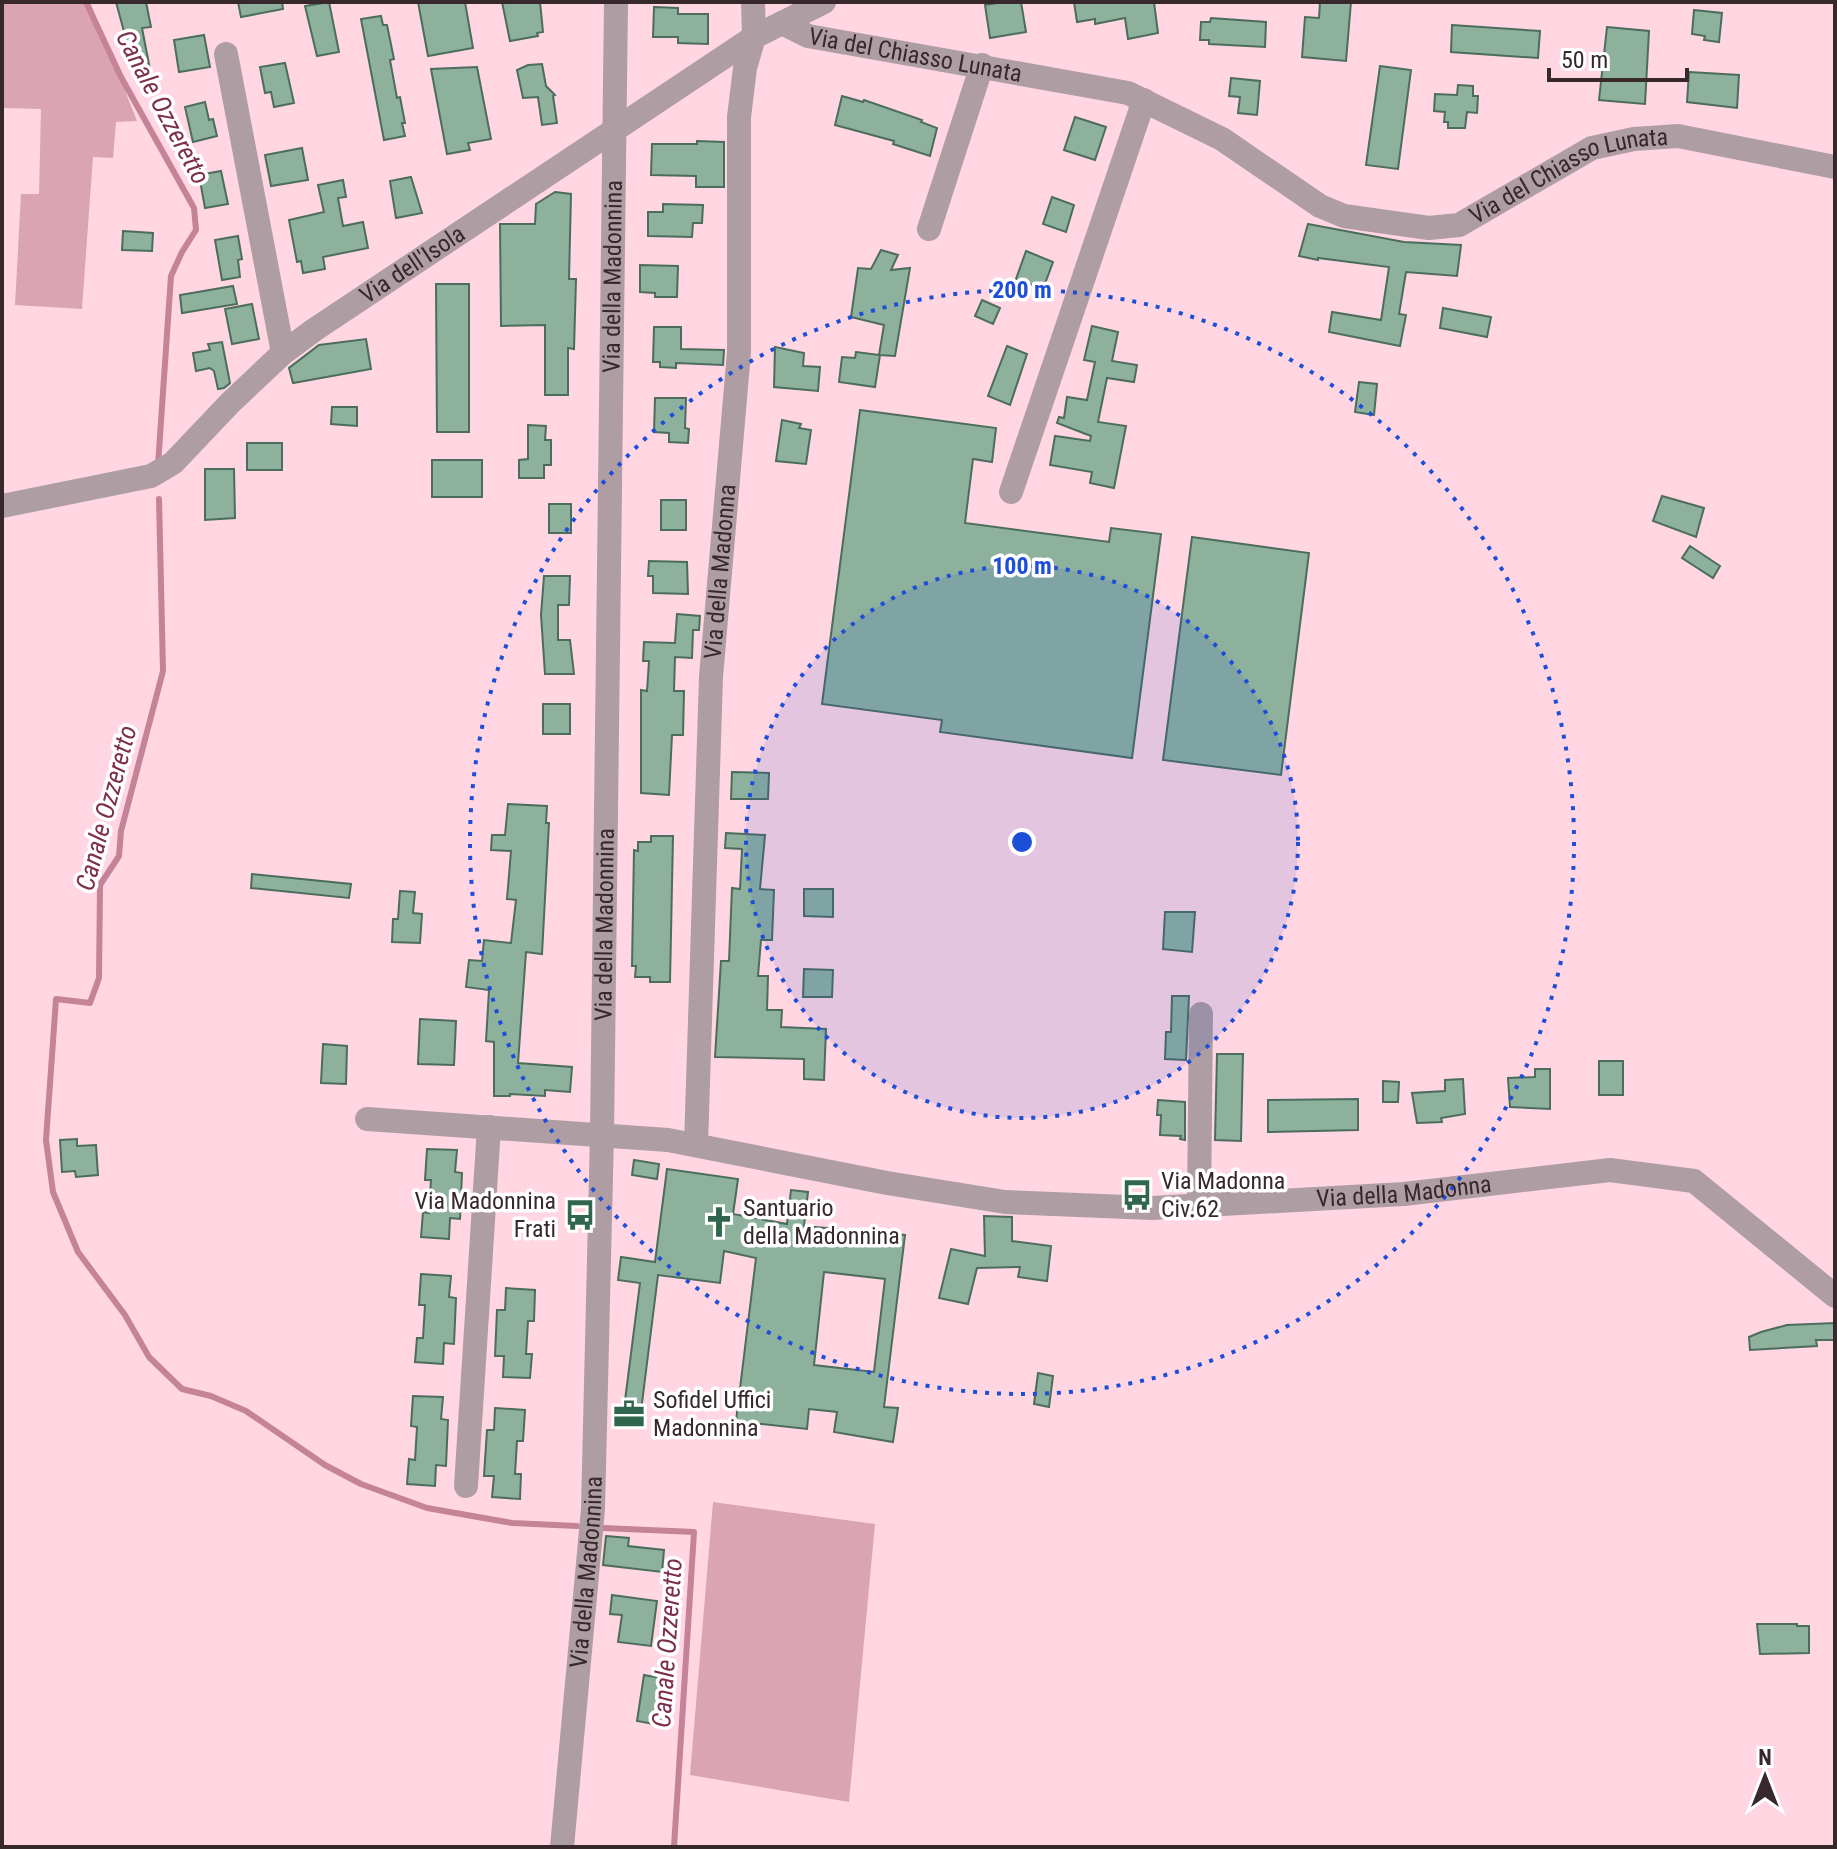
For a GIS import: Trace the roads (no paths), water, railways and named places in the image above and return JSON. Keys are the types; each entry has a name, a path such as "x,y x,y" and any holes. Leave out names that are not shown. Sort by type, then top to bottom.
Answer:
{"street":[{"name":"Via della Madonnina","path":"562,1847 593,1509 602,1134 616,2"},
{"name":"Via della Madonna","path":"696,1145 711,677 739,352 739,117 745,68 754,32 753,2"},
{"name":"Via dell'Isola","path":"2,506 151,476 173,463 283,353 754,32 782,23 824,2"},
{"name":"Via del Chiasso Lunata","path":"782,23 808,36 1128,93 1222,139 1320,206 1344,216 1429,228 1459,225 1592,148 1634,139 1678,136 1835,167"},
{"path":"226,54 283,353"},
{"path":"929,229 982,65"},
{"path":"1011,492 1144,100"},
{"path":"1199,1205 1201,1014"},
{"name":"Via della Madonna","path":"367,1119 602,1134 696,1145 887,1183 1005,1202 1152,1208 1404,1194 1610,1170 1694,1181 1835,1296"},
{"path":"466,1486 489,1127"}],"waterway":[{"name":"Canale Ozzeretto","path":"86,2 121,77 194,208 196,230 171,276 158,465"},
{"name":"Canale Ozzeretto","path":"159,499 163,671 121,831 119,856 100,885 99,978 90,1003 56,999 46,1140 53,1192 78,1252 125,1315 149,1357 182,1389 211,1396 246,1411 325,1465 361,1484 427,1508 512,1523 577,1526"},
{"name":"Canale Ozzeretto","path":"603,1528 694,1532 674,1847"}],"place":[{"name":"Via Madonna Civ.62","path":"1137,1195"},
{"name":"Via Madonnina Frati","path":"580,1215"},
{"name":"Santuario della Madonnina","path":"719,1222"},
{"name":"Sofidel Uffici Madonnina","path":"629,1414"}]}
